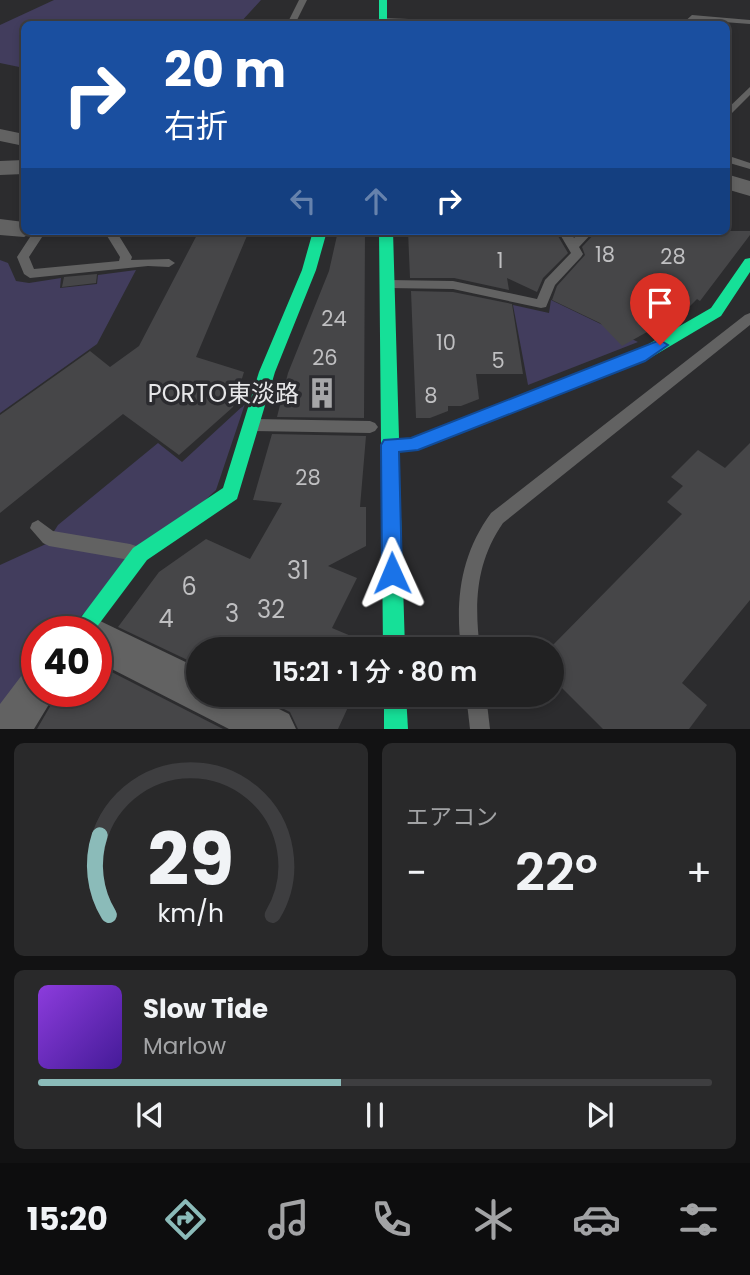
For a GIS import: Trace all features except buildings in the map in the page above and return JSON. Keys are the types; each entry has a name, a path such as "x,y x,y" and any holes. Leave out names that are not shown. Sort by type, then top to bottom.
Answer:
{"street":[{"path":"383,0 383,21"},
{"path":"0,135 21,139"},
{"path":"0,169 21,167"},
{"path":"730,182 750,189"},
{"path":"0,227 21,229"},
{"path":"93,616 140,554 231,493 250,425 281,334 317,253 319,235"},
{"path":"386,235 394,637"},
{"path":"390,445 412,445 639,357 716,312 750,262"},
{"path":"112,647 186,684"},
{"path":"8,729 24,707"},
{"path":"230,707 274,729"},
{"path":"395,707 396,729"}],"lane":[{"path":"292,21 303,0"},
{"path":"690,21 695,17 750,22"},
{"path":"730,112 750,90"},
{"path":"730,159 750,166"},
{"path":"37,235 23,257 30,274 148,262 169,263"},
{"path":"112,235 126,257 124,265"},
{"path":"388,284 453,285 541,304 550,283 577,254 566,235"},
{"path":"573,246 584,235"},
{"path":"468,637 465,612 469,580 482,536 497,518 750,318"},
{"path":"250,425 370,427"},
{"path":"38,528 49,538 140,554"},
{"path":"477,707 480,729"}],"shaded area":[{"path":"54,0 261,0 242,21 21,21 21,67 0,63 0,25"},
{"path":"0,260 8,263 16,281 29,283 61,278 60,288 97,284 98,275 136,270 97,344 0,413"},
{"path":"551,300 638,342 528,385 513,305 549,313"},
{"path":"245,404 216,490 81,616 21,616 21,690 0,719 0,565 46,544 58,525 158,443 182,462"}],"traffic: fast":[{"path":"383,0 383,21"},
{"path":"92,616 140,554 231,493 267,372 309,270 319,235"},
{"path":"386,235 394,637"},
{"path":"390,445 412,445 639,357 716,312 750,262"},
{"path":"395,707 396,729"}],"place":[{"name":"PORTO東淡路","path":"322,393"}],"route":[{"path":"392,573 390,445 412,445 639,357 660,345"}]}
